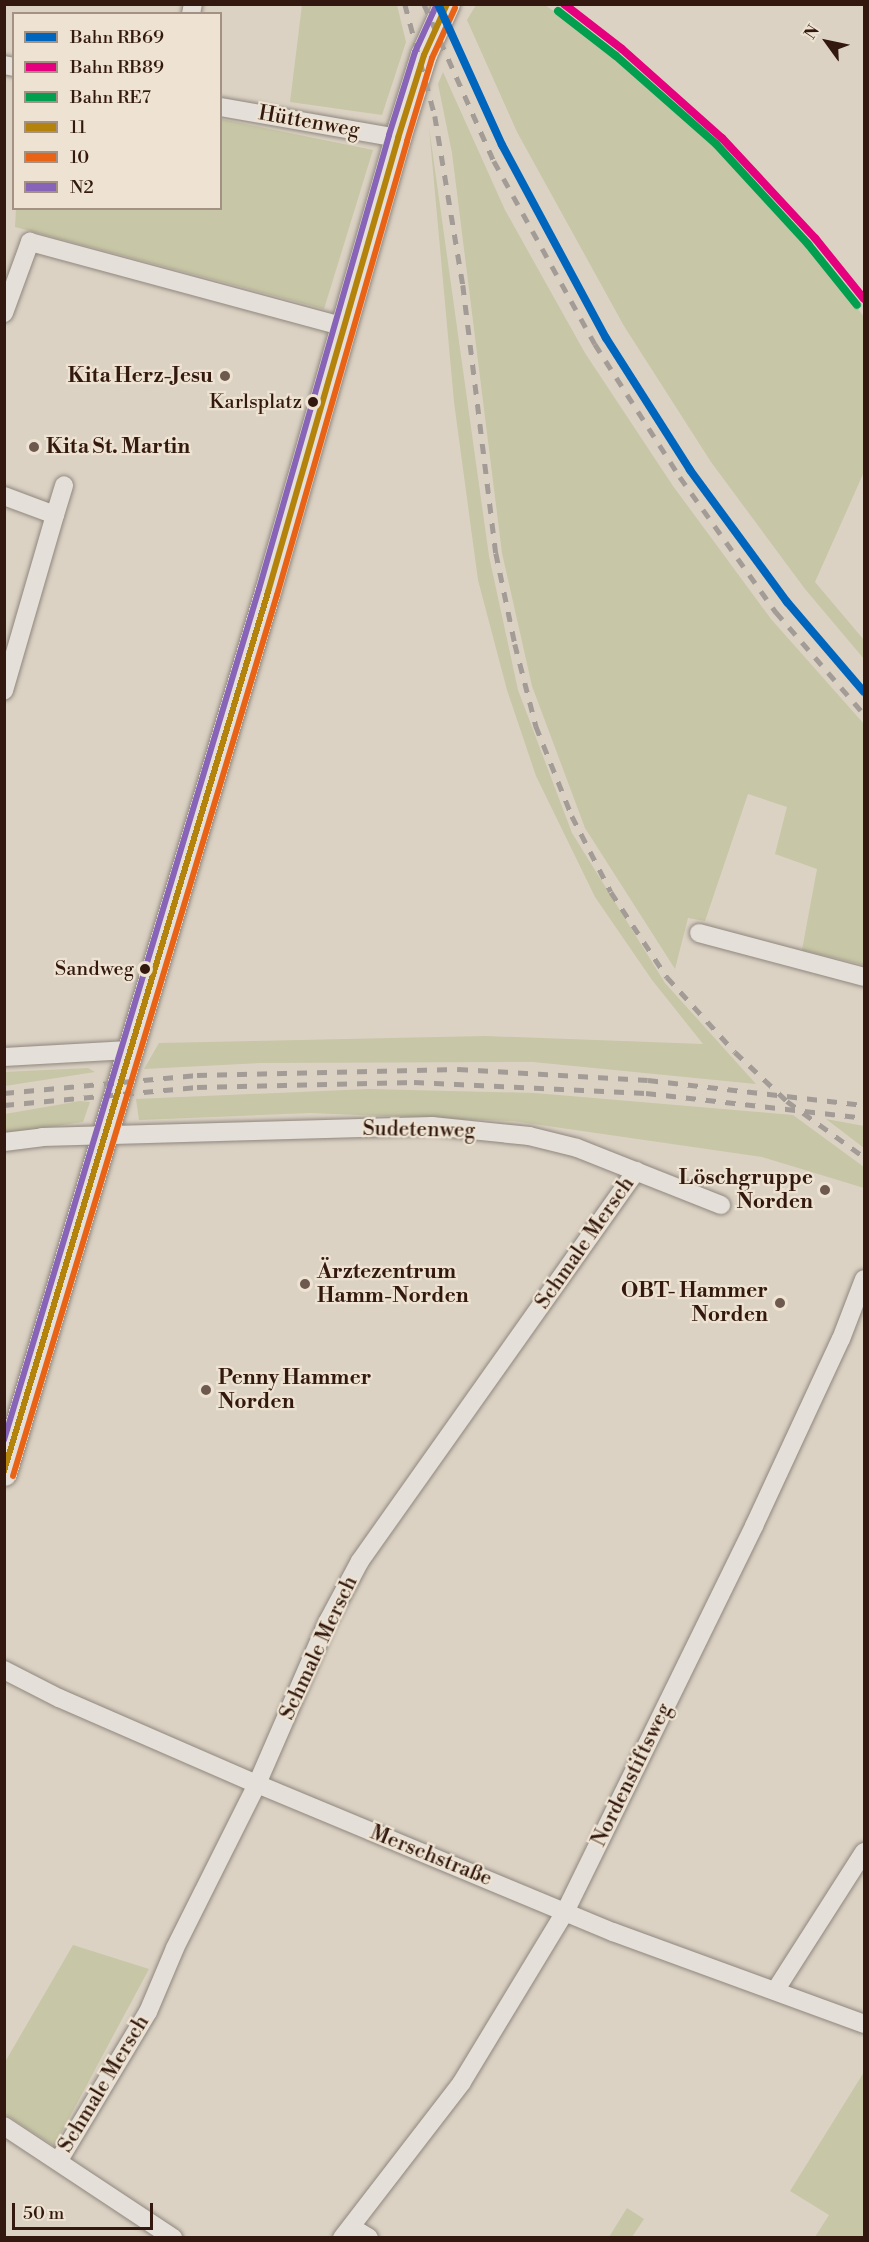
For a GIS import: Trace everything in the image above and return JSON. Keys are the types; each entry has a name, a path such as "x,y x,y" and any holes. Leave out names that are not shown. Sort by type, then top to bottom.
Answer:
{"main road":[{"path":"4,1473 398,138 424,55 447,4"}],"street":[{"name":"Hüttenweg","path":"222,107 398,138"},
{"path":"4,313 30,242 344,327"},
{"path":"4,691 64,485"},
{"path":"4,496 55,515"},
{"path":"699,933 864,977"},
{"path":"4,1057 129,1050"},
{"name":"Sudetenweg","path":"4,1142 105,1135 432,1126 529,1136 577,1148 721,1205"},
{"name":"Schmale Mersch","path":"59,2160 148,2012 175,1948 257,1784 328,1621 360,1561 636,1171"},
{"name":"Nordenstiftsweg","path":"347,2232 462,2082 566,1910 754,1526 864,1283"},
{"name":"Merschstraße","path":"4,1670 59,1698 257,1784 566,1910 613,1932 864,2024"},
{"path":"775,1991 864,1852"},
{"path":"4,2126 59,2160 173,2238"},
{"path":"347,2232 369,2238"}],"green space":[{"path":"302,5 397,5 406,42 382,115 290,102"},
{"path":"476,5 545,5 616,55 710,137 831,272 864,317 864,472 815,582 864,640 864,659 805,589 711,462 624,326 517,132 467,20"},
{"path":"443,72 505,210 585,353 673,486 771,619 864,724 864,965 802,950 817,869 775,854 787,807 748,794 705,921 688,918 675,969 585,828 532,686 502,553 452,153 438,84"},
{"path":"222,119 373,150 324,309 15,227 16,210 222,210"},
{"path":"429,127 489,556 518,690 572,833 665,983 756,1084 533,1062 261,1063 144,1069 159,1043 485,1036 703,1044 652,980 595,897 536,776 507,690 478,580 454,402"},
{"path":"88,1068 95,1072 5,1086 5,1072"},
{"path":"369,1089 535,1093 793,1115 864,1167 864,1188 762,1157 513,1121 310,1113 139,1120 136,1099"},
{"path":"80,1101 90,1102 83,1122 5,1134 5,1114"},
{"path":"826,1119 864,1126 864,1148"},
{"path":"73,1945 149,1969 54,2146 5,2114 5,2062"},
{"path":"864,2072 864,2237 815,2237 829,2215 790,2191"},
{"path":"627,2208 644,2219 632,2237 609,2237"}],"railway":[{"path":"405,4 435,116 463,285 496,553 515,644 536,726 572,816 611,892 667,977 735,1052 787,1101 864,1157"},
{"path":"424,4 494,161 595,344 680,477 776,612 864,714"},
{"path":"4,1093 197,1075 458,1069 648,1080 864,1105"},
{"path":"4,1105 197,1087 414,1082 646,1093 864,1118"}],"rail line":[{"name":"RB69","path":"438,4 502,145 606,338 690,470 787,602 864,692"},
{"name":"RB89","path":"564,4 622,49 722,138 815,238 864,299"},
{"name":"RE7","path":"558,11 616,56 716,144 808,244 857,305"}],"transit line":[{"name":"N2","path":"4,1440 259,589 389,135 415,52 437,4"},
{"name":"11","path":"4,1471 268,592 398,138 424,55 447,4"},
{"name":"10","path":"13,1476 277,595 407,141 432,58 455,8"}],"place":[{"name":"Kita Herz-Jesu","path":"225,376"},
{"name":"Karlsplatz","path":"313,402"},
{"name":"Kita St. Martin","path":"34,447"},
{"name":"Sandweg","path":"145,969"},
{"name":"Löschgruppe Norden","path":"825,1190"},
{"name":"Ärztezentrum Hamm-Norden","path":"305,1284"},
{"name":"OBT- Hammer Norden","path":"780,1303"},
{"name":"Penny Hammer Norden","path":"206,1390"}]}
